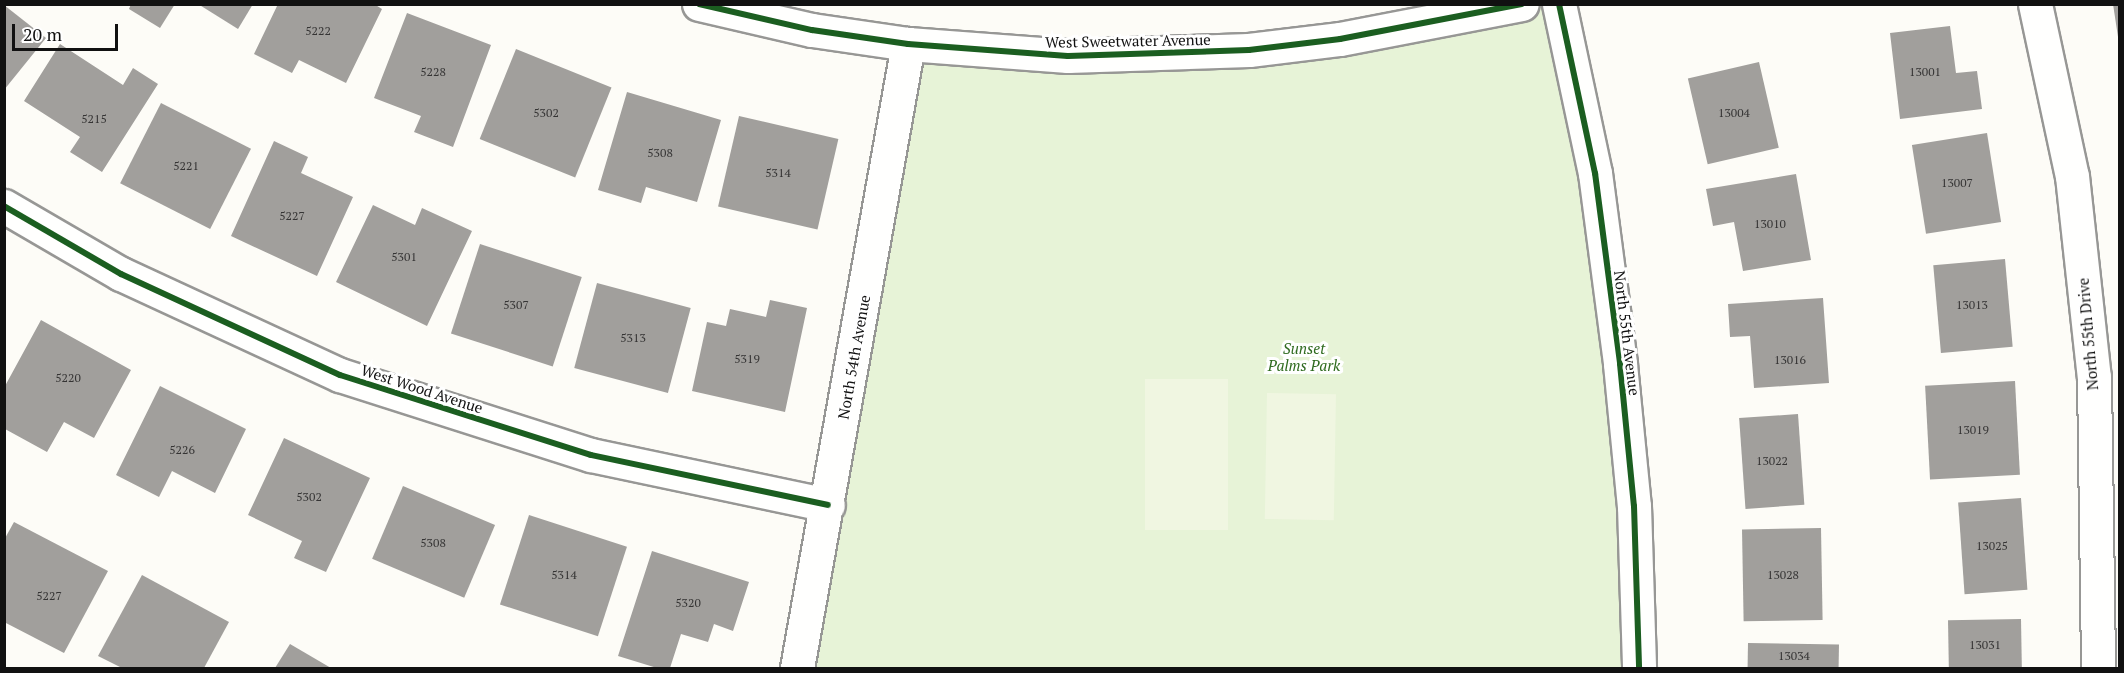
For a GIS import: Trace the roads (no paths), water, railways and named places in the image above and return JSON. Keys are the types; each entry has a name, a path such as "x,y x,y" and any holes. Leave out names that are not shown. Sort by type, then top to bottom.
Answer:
{"street":[{"name":"West Sweetwater Avenue","path":"699,4 812,30 908,44 1068,56 1249,50 1351,37 1521,4"},
{"name":"North 55th Avenue","path":"1559,4 1595,173 1620,363 1634,506 1639,669"},
{"name":"North 55th Drive","path":"2036,4 2072,176 2107,375 2098,669"},
{"name":"North 54th Avenue","path":"797,669 828,505 908,44"},
{"name":"West Wood Avenue","path":"4,206 121,274 340,375 591,455 828,505"}],"park label":[{"name":"Sunset Palms Park","path":"1304,356"}]}
